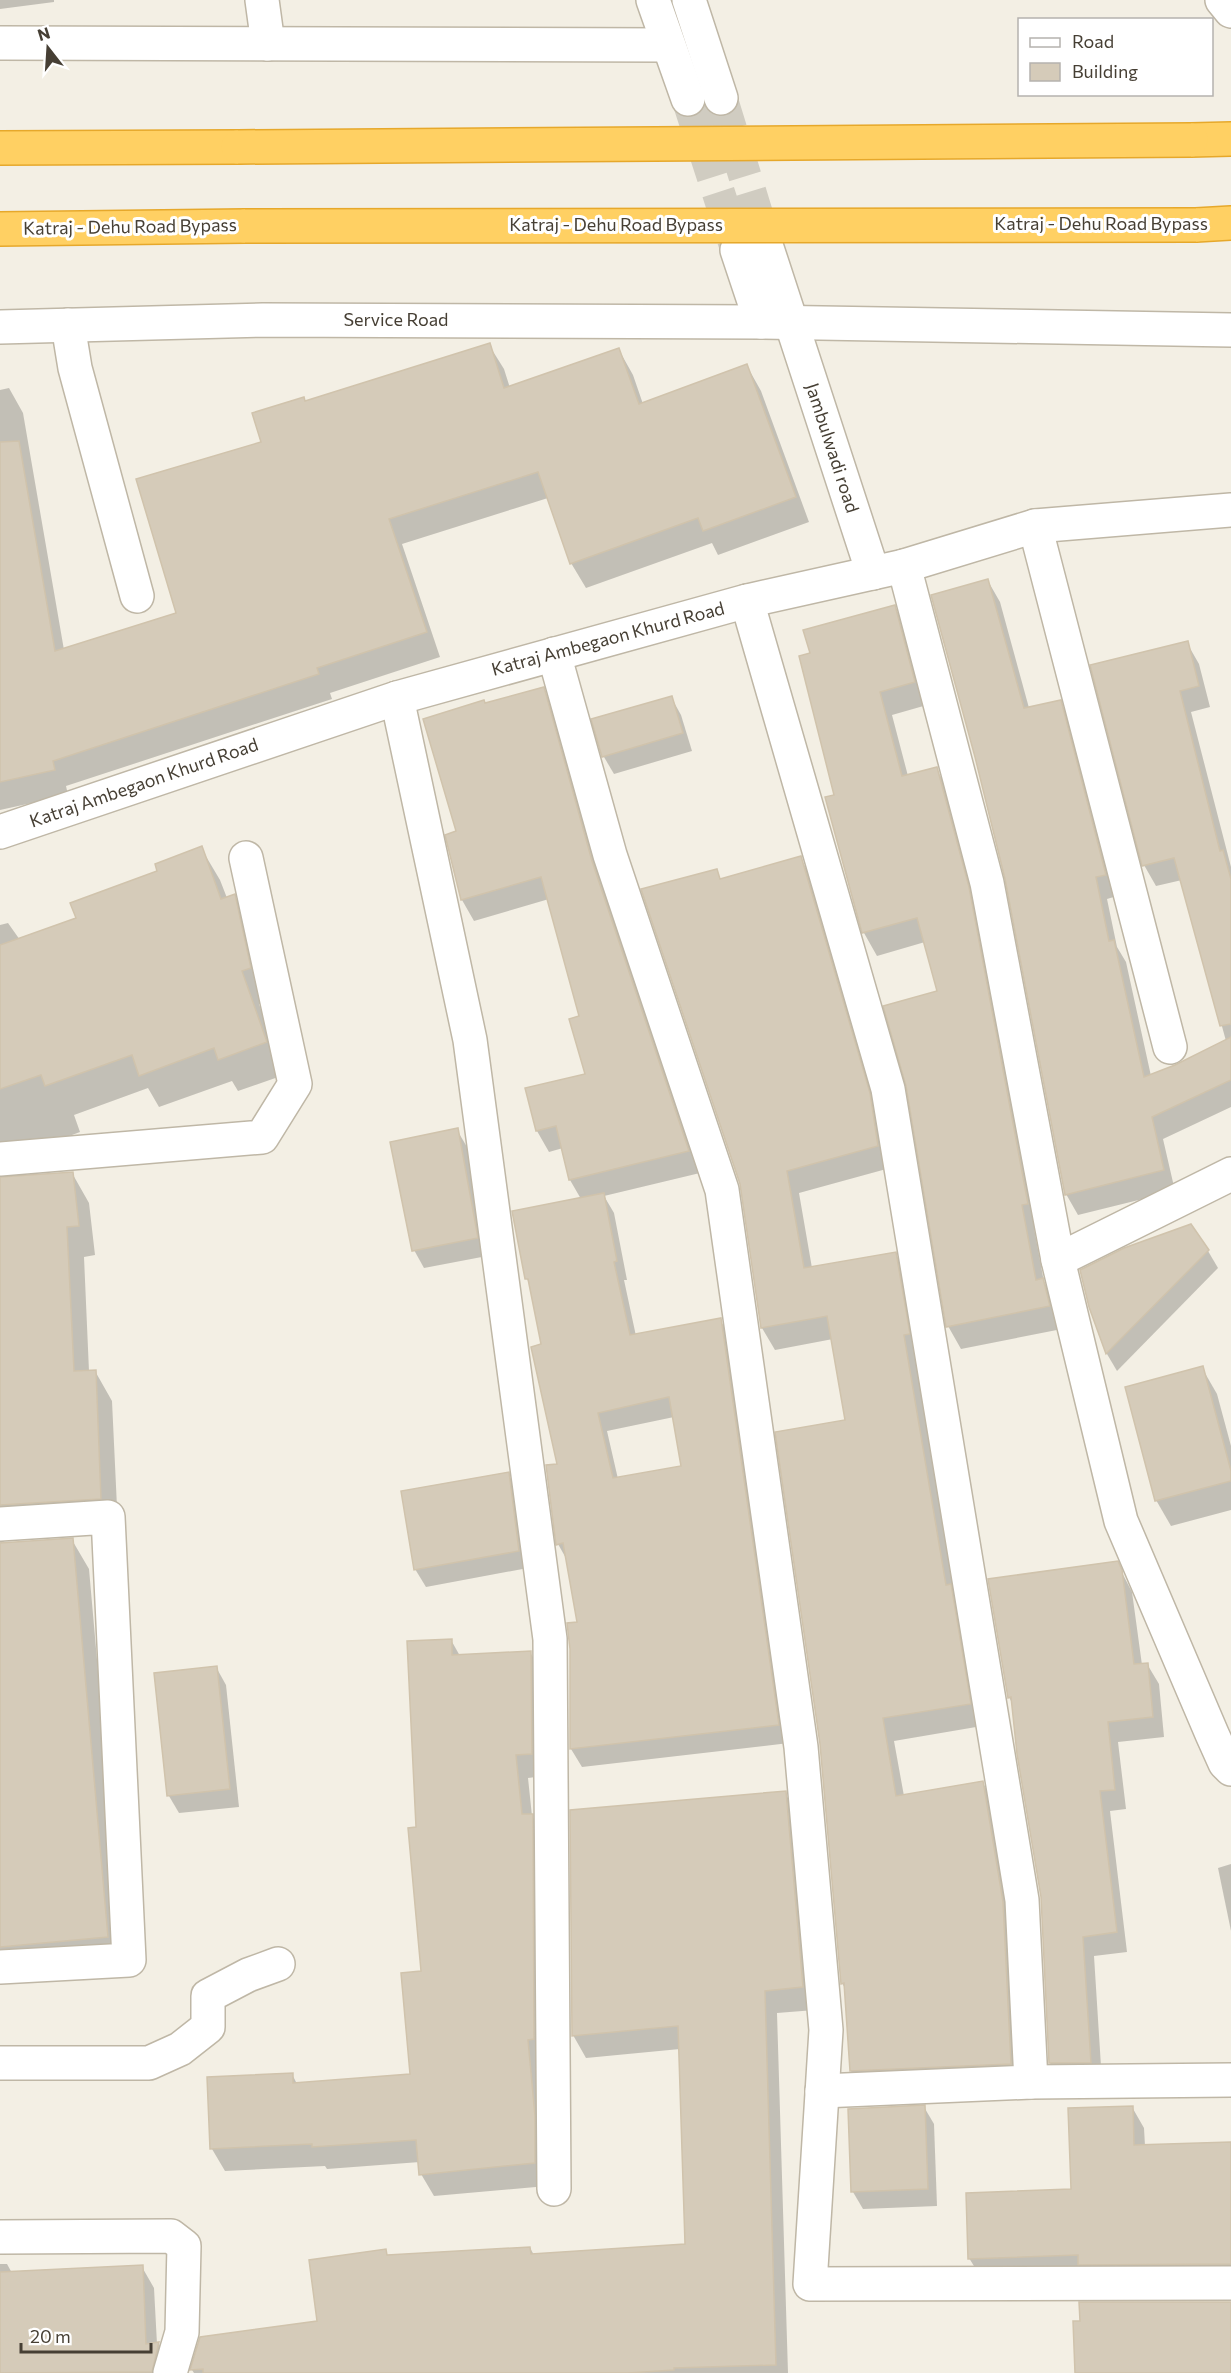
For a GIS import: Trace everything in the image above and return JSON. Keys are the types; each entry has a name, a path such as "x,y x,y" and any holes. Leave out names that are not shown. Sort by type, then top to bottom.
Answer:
{"highway":[{"path":"0,148 1231,139"},
{"name":"Katraj - Dehu Road Bypass","path":"0,229 245,226 1231,224"}],"street":[{"path":"262,0 268,44"},
{"path":"652,0 688,99"},
{"path":"689,0 721,98"},
{"path":"1222,0 1231,11"},
{"path":"0,43 668,45"},
{"name":"Jambulwadi road","path":"752,249 776,323 873,573"},
{"name":"Service Road","path":"0,327 263,320 776,323 1231,330"},
{"path":"68,326 75,368 136,596"},
{"name":"Katraj Ambegaon Khurd Road","path":"0,832 397,698 747,601 904,566 1035,526 1231,510"},
{"path":"1035,526 1170,1047"},
{"path":"904,566 987,883 1058,1260 1121,1521 1212,1734 1225,1763 1231,1769"},
{"path":"747,601 888,1089 1022,1900 1031,2082"},
{"path":"554,654 610,855 722,1190 801,1747 826,2030 810,2284 1231,2283"},
{"path":"397,698 470,1040 550,1639 554,2189"},
{"path":"0,1159 262,1137 294,1084 246,858"},
{"path":"1058,1260 1231,1174"},
{"path":"0,1524 108,1517 129,1960 0,1967"},
{"path":"0,2063 149,2063 180,2049 208,2028 208,1996 248,1975 278,1964"},
{"path":"822,2091 1031,2082 1231,2079"},
{"path":"0,2237 171,2236 184,2246 182,2332 170,2373"}],"building":[{"path":"490,343 504,388 619,348 639,404 747,364 796,497 703,531 698,518 570,564 538,472 389,519 427,632 317,668 319,674 53,761 55,770 0,782 0,442 19,441 55,651 176,613 136,479 261,442 252,413 304,397 305,401"},
{"path":"988,579 1024,708 1061,700 1106,875 1096,877 1109,941 1114,940 1144,1077 1175,1065 1231,1037 1231,1080 1152,1117 1164,1170 1065,1195 1005,879 931,595"},
{"path":"895,605 915,682 880,692 902,776 937,767 969,887 1028,1204 1022,1205 1036,1280 1043,1278 1050,1306 946,1327 906,1086 883,1006 937,991 917,918 862,933 825,797 834,795 799,656 810,653 803,630"},
{"path":"1188,641 1199,686 1180,691 1220,851 1223,850 1231,879 1231,1024 1220,1026 1174,858 1142,866 1090,665"},
{"path":"544,687 592,861 689,1151 569,1180 556,1126 536,1131 525,1088 585,1074 569,1019 579,1016 541,877 461,900 445,835 456,831 423,719 484,700 485,703"},
{"path":"672,696 683,733 602,757 591,719"},
{"path":"202,846 221,899 235,894 251,968 242,971 267,1042 218,1060 214,1048 139,1076 132,1055 45,1086 41,1075 0,1089 0,945 76,918 70,903 157,871 155,864"},
{"path":"801,856 870,1093 878,1146 787,1171 804,1268 896,1252 910,1334 904,1335 946,1585 951,1584 971,1704 883,1718 896,1796 983,1781 1003,1902 1011,2064 850,2071 844,1983 841,1984 820,1744 775,1432 845,1420 827,1316 761,1328 740,1184 641,889 717,869 720,879"},
{"path":"458,1128 478,1238 412,1251 390,1142"},
{"path":"73,1172 79,1226 67,1227 74,1371 96,1370 101,1499 0,1505 0,1177"},
{"path":"604,1193 617,1261 614,1262 630,1335 721,1318 779,1725 570,1749 570,1649 567,1623 577,1622 563,1543 556,1545 546,1465 557,1464 531,1347 541,1344 512,1211","holes":["669,1397 681,1466 613,1478 598,1413"]},
{"path":"1191,1224 1209,1250 1106,1354 1089,1307 1080,1270 1124,1248"},
{"path":"1203,1366 1231,1471 1231,1481 1155,1501 1125,1387"},
{"path":"509,1472 519,1551 414,1570 401,1491"},
{"path":"73,1538 108,1937 0,1947 0,1543"},
{"path":"1118,1561 1122,1570 1134,1664 1148,1663 1153,1717 1108,1722 1115,1790 1100,1791 1117,1932 1083,1937 1091,2063 1049,2063 1041,1897 1017,1754 1011,1697 1008,1698 988,1579"},
{"path":"452,1639 452,1655 531,1651 532,1754 516,1755 522,1814 533,1814 534,2039 528,2040 535,2116 535,2163 419,2175 416,2140 312,2147 312,2144 210,2149 207,2077 293,2073 293,2083 410,2074 401,1973 421,1971 408,1828 416,1827 407,1641"},
{"path":"217,1666 230,1789 167,1796 154,1673"},
{"path":"786,1791 803,1987 765,1991 776,2365 674,2368 674,2370 628,2373 203,2373 203,2369 190,2370 200,2337 317,2321 309,2260 386,2249 387,2255 530,2247 531,2254 685,2244 678,2026 572,2036 570,1810"},
{"path":"925,2105 928,2189 851,2192 848,2109"},
{"path":"1133,2106 1134,2145 1231,2142 1231,2264 1078,2265 1078,2255 968,2259 966,2193 1071,2189 1068,2108"},
{"path":"143,2265 146,2344 159,2342 152,2372 0,2373 0,2272"},
{"path":"1079,2302 1231,2302 1231,2373 1075,2373 1073,2321 1080,2321"}],"tunnel":[{"path":"721,98 767,248"},
{"path":"688,99 737,250"}]}
